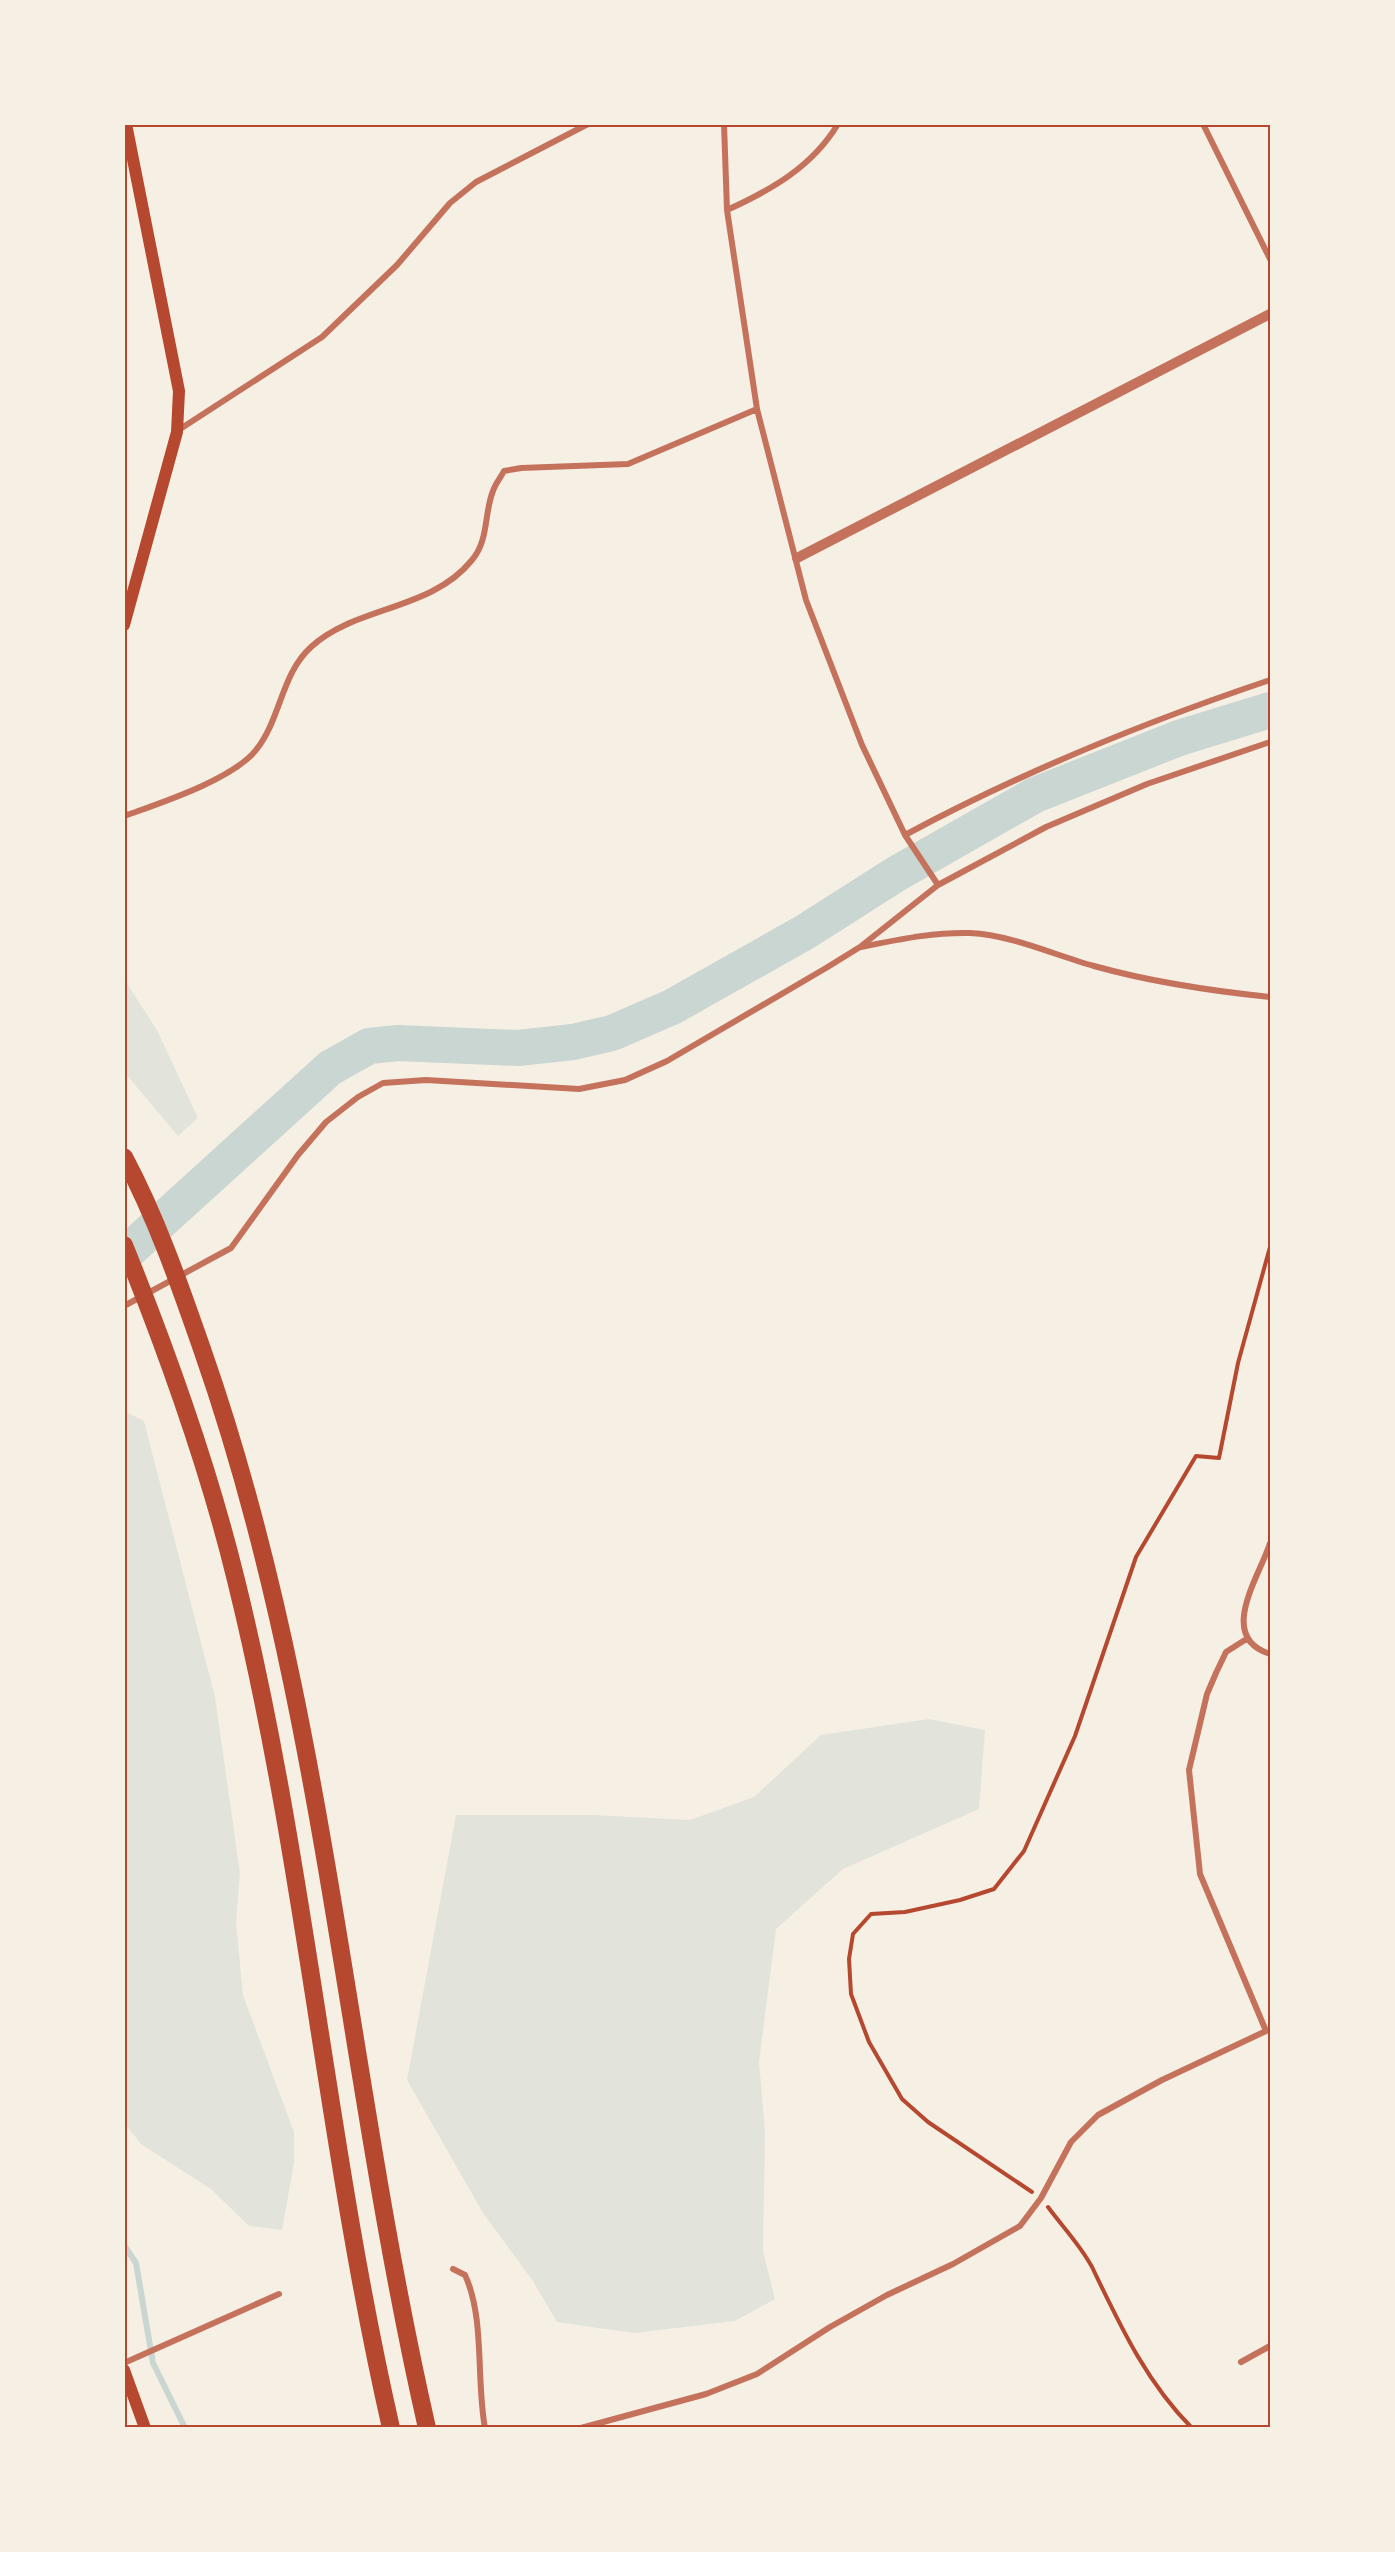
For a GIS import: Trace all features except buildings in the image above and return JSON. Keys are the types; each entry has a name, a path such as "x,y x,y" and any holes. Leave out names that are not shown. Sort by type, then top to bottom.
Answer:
{"highway":[{"path":"124,1157 141,1189 189,1313 240,1465 269,1571 294,1686 390,2250 427,2427"},
{"path":"124,1245 179,1386 210,1485 236,1580 285,1820 355,2257 391,2427"}],"main road":[{"path":"124,626 177,432 179,391 126,124"},
{"path":"124,2370 145,2427"}],"street":[{"path":"177,432 322,337 397,266 450,203 476,182 588,124"},
{"path":"724,124 727,210 757,408 806,600 853,723 905,835 938,885"},
{"path":"727,210 762,194 807,164 827,142 838,124"},
{"path":"1203,124 1270,259"},
{"path":"797,558 1270,314"},
{"path":"124,812 127,815 176,797 234,769 256,750 297,660 320,639 356,621 396,608 454,580 474,558 485,534 493,491 504,471 521,468 628,464 757,408"},
{"path":"905,835 977,796 1053,761 1166,715 1270,680"},
{"path":"124,1306 231,1248 298,1155 326,1122 358,1097 383,1083 426,1080 579,1089 625,1080 667,1061 860,947 938,885 1056,822 1147,784 1270,742"},
{"path":"860,947 930,934 972,933 1004,938 1096,967 1165,982 1270,997"},
{"path":"1270,1543 1247,1593 1245,1617 1248,1638 1256,1650 1270,1654"},
{"path":"581,2427 706,2394 757,2374 877,2300 953,2264 1020,2226 1041,2198 1071,2142 1098,2115 1162,2080 1266,2031 1200,1874 1189,1770 1207,1694 1216,1673 1226,1652 1248,1638"},
{"path":"453,2269 465,2275 476,2313 480,2401 485,2427"},
{"path":"124,2363 279,2294"},
{"path":"1241,2362 1270,2346"}],"path":[{"path":"1192,2427 1177,2413 1134,2354 1091,2266 1041,2198 928,2122 902,2099 869,2042 850,1994 849,1959 853,1934 871,1914 905,1912 994,1889 1024,1851 1075,1736 1136,1557 1196,1456 1219,1458 1238,1363 1270,1247"}],"shaded area":[{"path":"124,979 157,1030 198,1118 178,1136 125,1073"},
{"path":"124,1411 144,1421 215,1697 240,1873 236,1922 243,1995 294,2132 294,2163 282,2230 249,2226 211,2189 141,2144 125,2124"},
{"path":"929,1719 985,1730 979,1809 843,1869 776,1929 759,2062 765,2132 763,2251 775,2299 735,2321 634,2333 557,2322 533,2281 483,2213 407,2080 456,1815 592,1815 690,1820 754,1797 821,1735"}],"waterway":[{"path":"124,1255 330,1068 369,1046 398,1043 518,1048 573,1042 612,1033 672,1007 805,932 896,874 1035,795 1179,738 1270,710"},
{"path":"124,2245 136,2263 153,2363 185,2428"}]}
